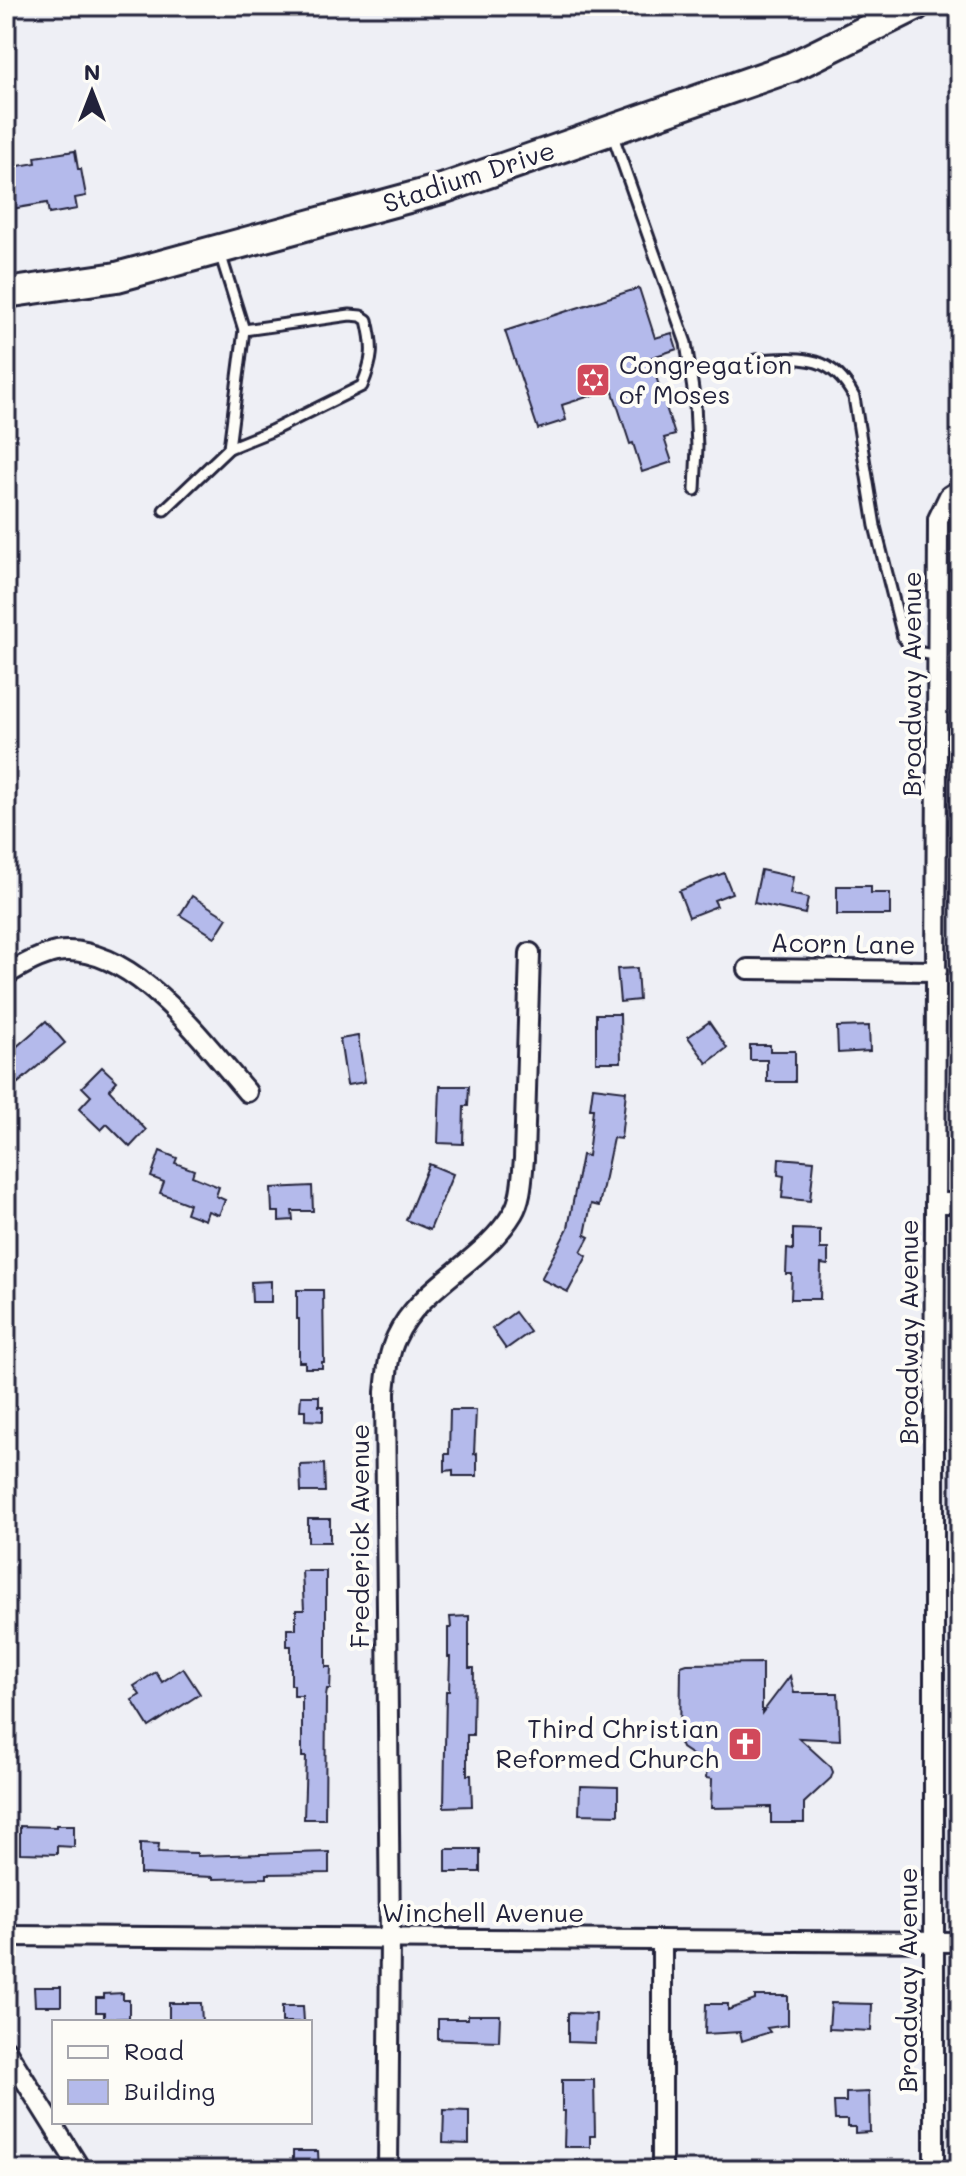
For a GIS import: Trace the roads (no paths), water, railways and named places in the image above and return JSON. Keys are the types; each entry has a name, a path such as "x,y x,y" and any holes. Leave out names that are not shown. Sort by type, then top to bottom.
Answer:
{"main road":[{"name":"Stadium Drive","path":"6,293 117,277 445,188 792,67 915,6"}],"street":[{"name":"Broadway Avenue","path":"934,2170 938,519 955,493"},
{"path":"6,975 29,961 56,952 84,952 115,962 172,1007 247,1092"},
{"name":"Frederick Avenue","path":"388,2170 390,1938 385,1392 388,1365 395,1340 405,1322 426,1298 489,1244 514,1212 524,1159 530,953"},
{"name":"Acorn Lane","path":"748,969 937,971"},
{"path":"935,1203 960,1203"},
{"name":"Winchell Avenue","path":"6,1936 960,1942"},
{"path":"662,1940 662,2170"},
{"path":"6,2050 52,2124"},
{"path":"52,2124 81,2170"}],"lane":[{"path":"611,130 686,343 695,403 695,490"},
{"path":"219,249 244,330 229,448"},
{"path":"164,510 229,448 362,386 372,363 373,344 367,320 361,316 244,330"},
{"path":"755,360 811,360 827,365 839,373 847,384 854,397 875,526 903,637 918,653 938,655"}],"place":[{"name":"Congregation of Moses","path":"593,380"},
{"name":"Third Christian Reformed Church","path":"745,1744"}]}
